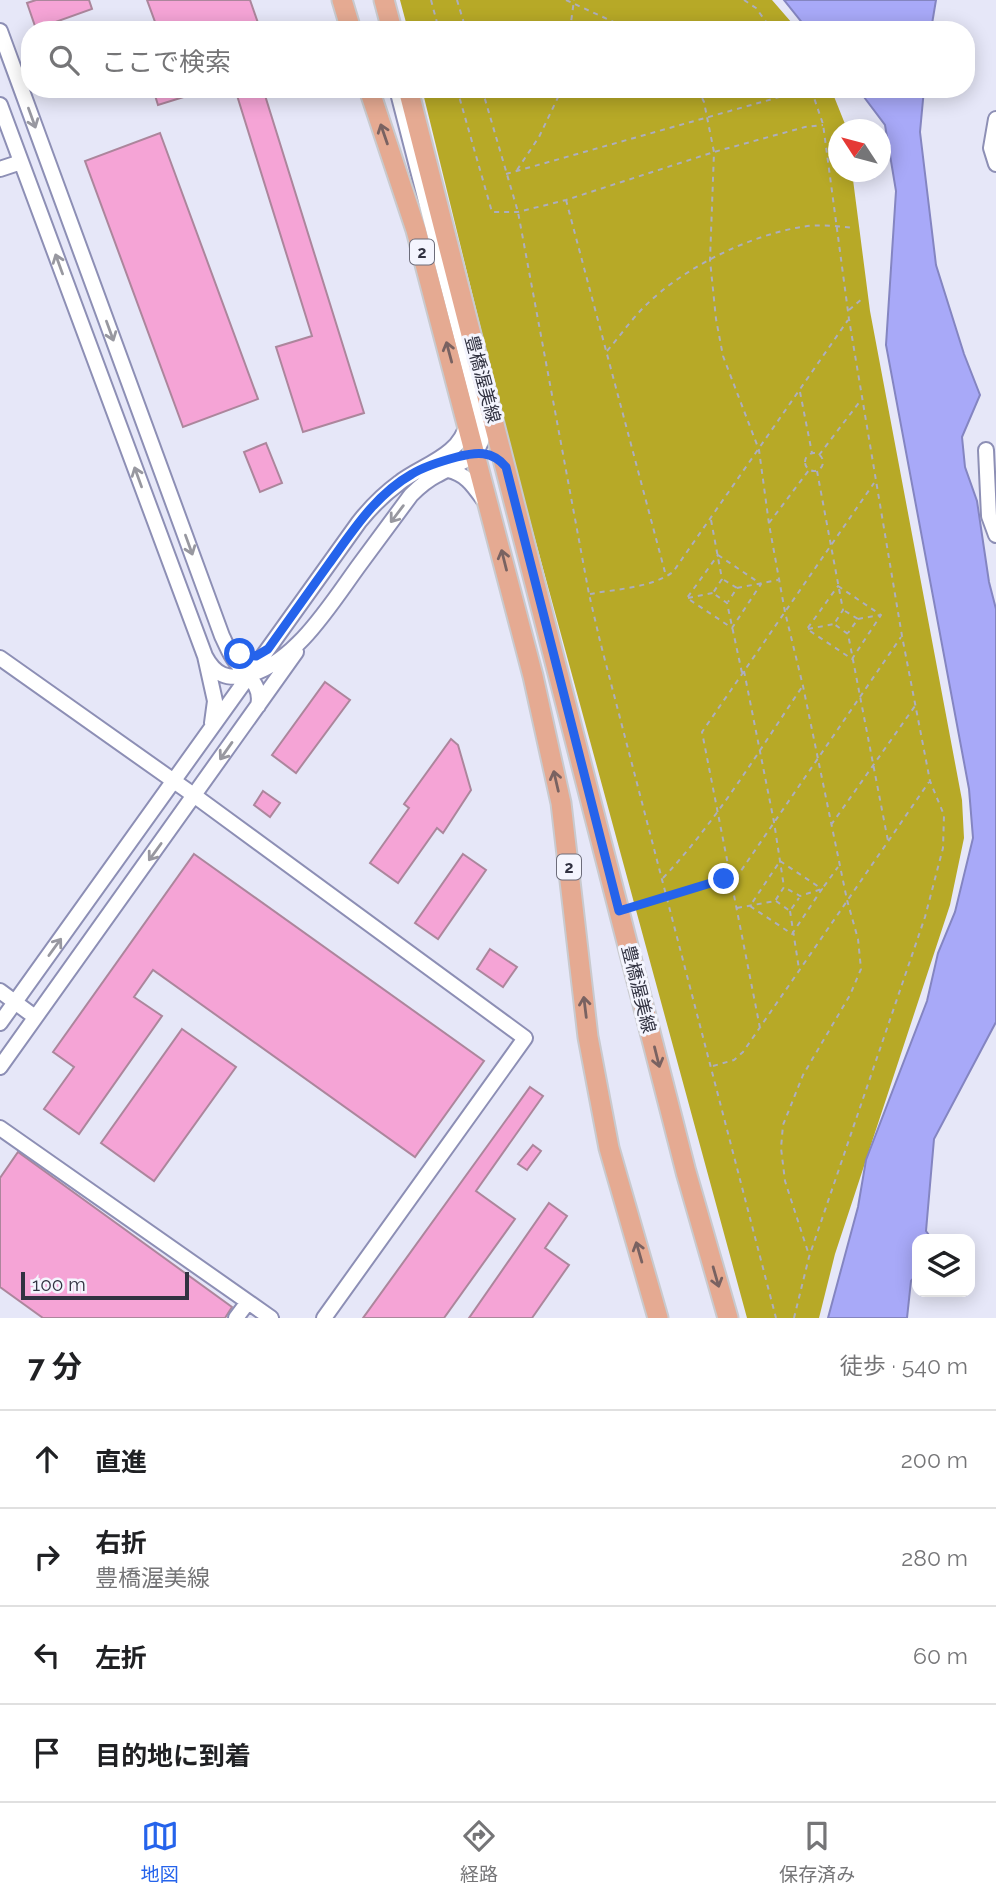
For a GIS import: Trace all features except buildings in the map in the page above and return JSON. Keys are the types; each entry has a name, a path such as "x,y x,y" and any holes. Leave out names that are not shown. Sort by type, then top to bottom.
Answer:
{"main road":[{"path":"342,0 348,21"},
{"path":"382,0 389,21"},
{"name":"豊橋渥美線","path":"372,98 416,230 492,511 533,676 561,803 588,1037 609,1148 658,1318"},
{"name":"豊橋渥美線","path":"410,98 686,1172 728,1318"}],"street":[{"path":"382,0 382,21"},
{"path":"0,31 21,88"},
{"path":"25,98 222,636 233,659 250,675 259,692 258,706"},
{"path":"0,1067 411,495 428,480 476,452 484,434 399,98"},
{"path":"0,105 205,656 215,701 209,731"},
{"path":"996,119 991,148 996,163"},
{"path":"0,169 21,162"},
{"path":"0,1023 371,508 397,484 451,450 466,430 467,418"},
{"path":"986,450 991,476 989,516 996,535"},
{"path":"422,468 476,452 494,456 506,467"},
{"path":"448,470 469,479 492,511"},
{"path":"205,656 216,672 225,677 239,678 268,669 315,626"},
{"path":"222,636 233,649 246,657 256,656 268,649"},
{"path":"0,658 195,796 525,1038 324,1318"},
{"path":"0,991 36,1017"},
{"path":"0,1128 271,1318"},
{"path":"236,1318 248,1302"}],"path":[{"path":"431,0 437,21"},
{"path":"457,0 463,21"},
{"path":"566,0 610,21"},
{"path":"571,21 574,0"},
{"path":"744,0 756,8 765,21"},
{"path":"460,98 492,212 518,212 566,200 714,152 823,124"},
{"path":"485,98 518,212 589,594 776,1318"},
{"path":"517,171 539,137 558,98"},
{"path":"701,98 708,117 714,152 710,260 716,319 723,356 759,450 785,612 803,686 839,866 858,939 862,969 850,995 803,1075 783,1125 781,1148 785,1181 809,1257"},
{"path":"506,174 777,98"},
{"path":"794,1318 809,1257 925,917 943,848 944,815 930,781 902,636 849,319 823,124 813,98"},
{"path":"566,200 666,577"},
{"path":"606,352 646,305 688,271 710,260 770,235 802,227 854,228"},
{"path":"848,310 863,298"},
{"path":"589,594 666,577 673,572 849,319"},
{"path":"800,390 813,453"},
{"path":"819,455 862,398"},
{"path":"813,453 819,455 823,460 822,467 817,471 809,470 805,464 806,457 813,453"},
{"path":"769,524 809,470"},
{"path":"817,471 843,610 834,624"},
{"path":"760,1028 702,732 876,481"},
{"path":"687,598 713,593 722,579 711,518"},
{"path":"718,555 761,584"},
{"path":"687,598 718,555"},
{"path":"722,579 737,588 779,580"},
{"path":"732,628 761,584"},
{"path":"838,586 881,615"},
{"path":"807,629 838,586"},
{"path":"727,603 737,588"},
{"path":"713,593 727,603 774,822 784,887 775,901"},
{"path":"687,598 732,628"},
{"path":"843,610 858,619 881,615"},
{"path":"852,659 881,615"},
{"path":"858,619 848,634 888,841"},
{"path":"807,629 834,624 848,634"},
{"path":"807,629 852,659"},
{"path":"732,884 902,636"},
{"path":"662,878 678,862 717,811 803,686"},
{"path":"831,826 915,705"},
{"path":"712,1066 734,1060 743,1052 930,781"},
{"path":"780,861 822,889"},
{"path":"750,906 780,861"},
{"path":"792,934 839,866"},
{"path":"619,911 724,879 732,884"},
{"path":"784,887 800,896"},
{"path":"799,970 790,911 800,896 822,889"},
{"path":"736,908 775,901 790,911"},
{"path":"750,906 792,934"}],"shaded area":[{"path":"400,0 772,0 790,21 406,21"},
{"path":"424,98 835,98 843,119 828,119 828,182 853,182 870,311 962,800 964,838 950,905 835,1254 819,1318 747,1318 510,447"}],"water":[{"path":"784,0 936,0 932,21 801,21"},
{"path":"865,98 923,98 920,132 936,265 980,395 962,437 965,467 977,501 989,582 996,609 996,1022 934,1139 926,1231 928,1234 912,1234 912,1280 907,1318 828,1318 858,1207 866,1160 927,1001 938,953 955,912 973,838 969,789 886,345 896,191 891,161 891,119 880,119"}],"route":[{"path":"240,654 246,657 256,656 268,649 359,522 397,484 422,468 450,459 476,452 494,456 506,467 619,911 724,879"}]}
